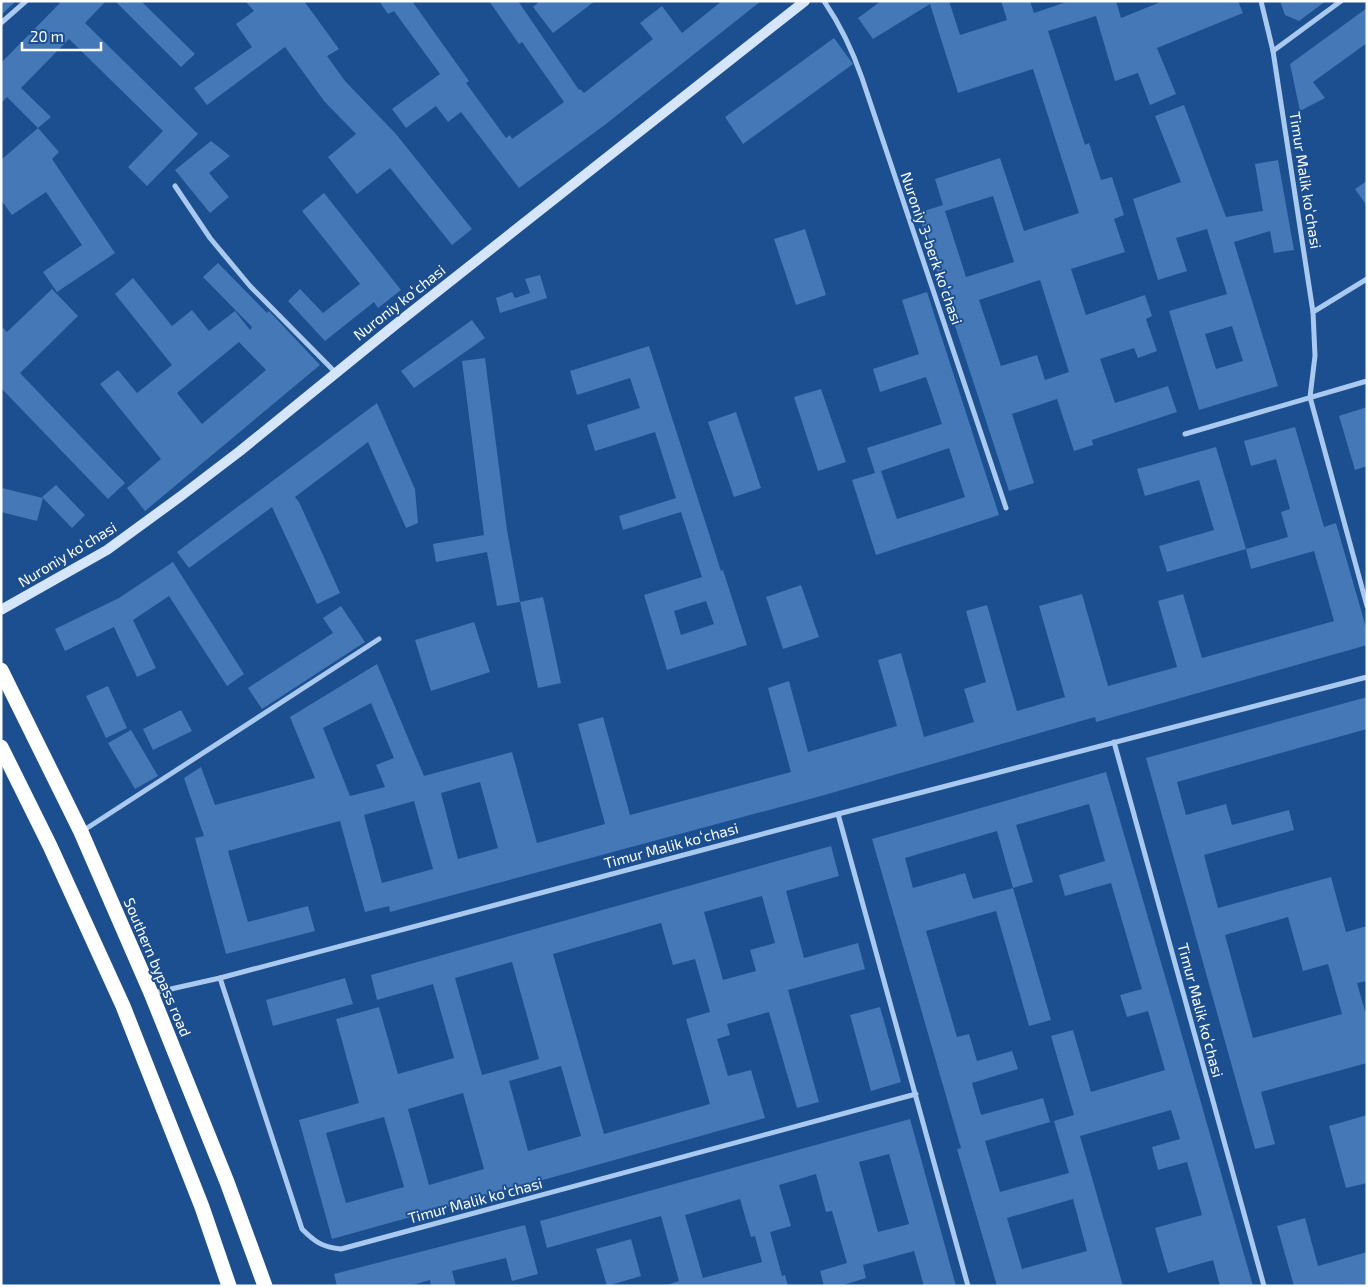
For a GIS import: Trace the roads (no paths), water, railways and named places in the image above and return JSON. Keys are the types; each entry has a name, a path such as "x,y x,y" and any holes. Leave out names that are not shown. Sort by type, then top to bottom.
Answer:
{"highway":[{"name":"Southern bypass road","path":"1,670 81,832 151,993 230,1190 266,1286"},
{"path":"1,747 50,846 123,1006 202,1207 228,1286"}],"street":[{"path":"1,24 26,1"},
{"name":"Nuroniy koʻchasi","path":"1,610 107,550 240,451 335,372 805,1"},
{"name":"Nuroniy 3-berk koʻchasi","path":"824,1 840,25 862,78 1006,508"},
{"name":"Timur Malik koʻchasi","path":"1260,1 1273,51 1313,312 1315,356 1310,397 1367,606"},
{"path":"1273,51 1341,1"},
{"path":"175,186 210,238 250,286 335,372"},
{"path":"1313,312 1367,280"},
{"path":"1185,434 1367,381"},
{"path":"81,832 379,639"},
{"name":"Timur Malik koʻchasi","path":"151,993 220,978 838,814 1367,677"},
{"name":"Timur Malik koʻchasi","path":"1114,742 1264,1286"},
{"path":"838,814 968,1286"},
{"name":"Timur Malik koʻchasi","path":"220,978 302,1229 314,1241 328,1248 342,1249 916,1094"}]}
